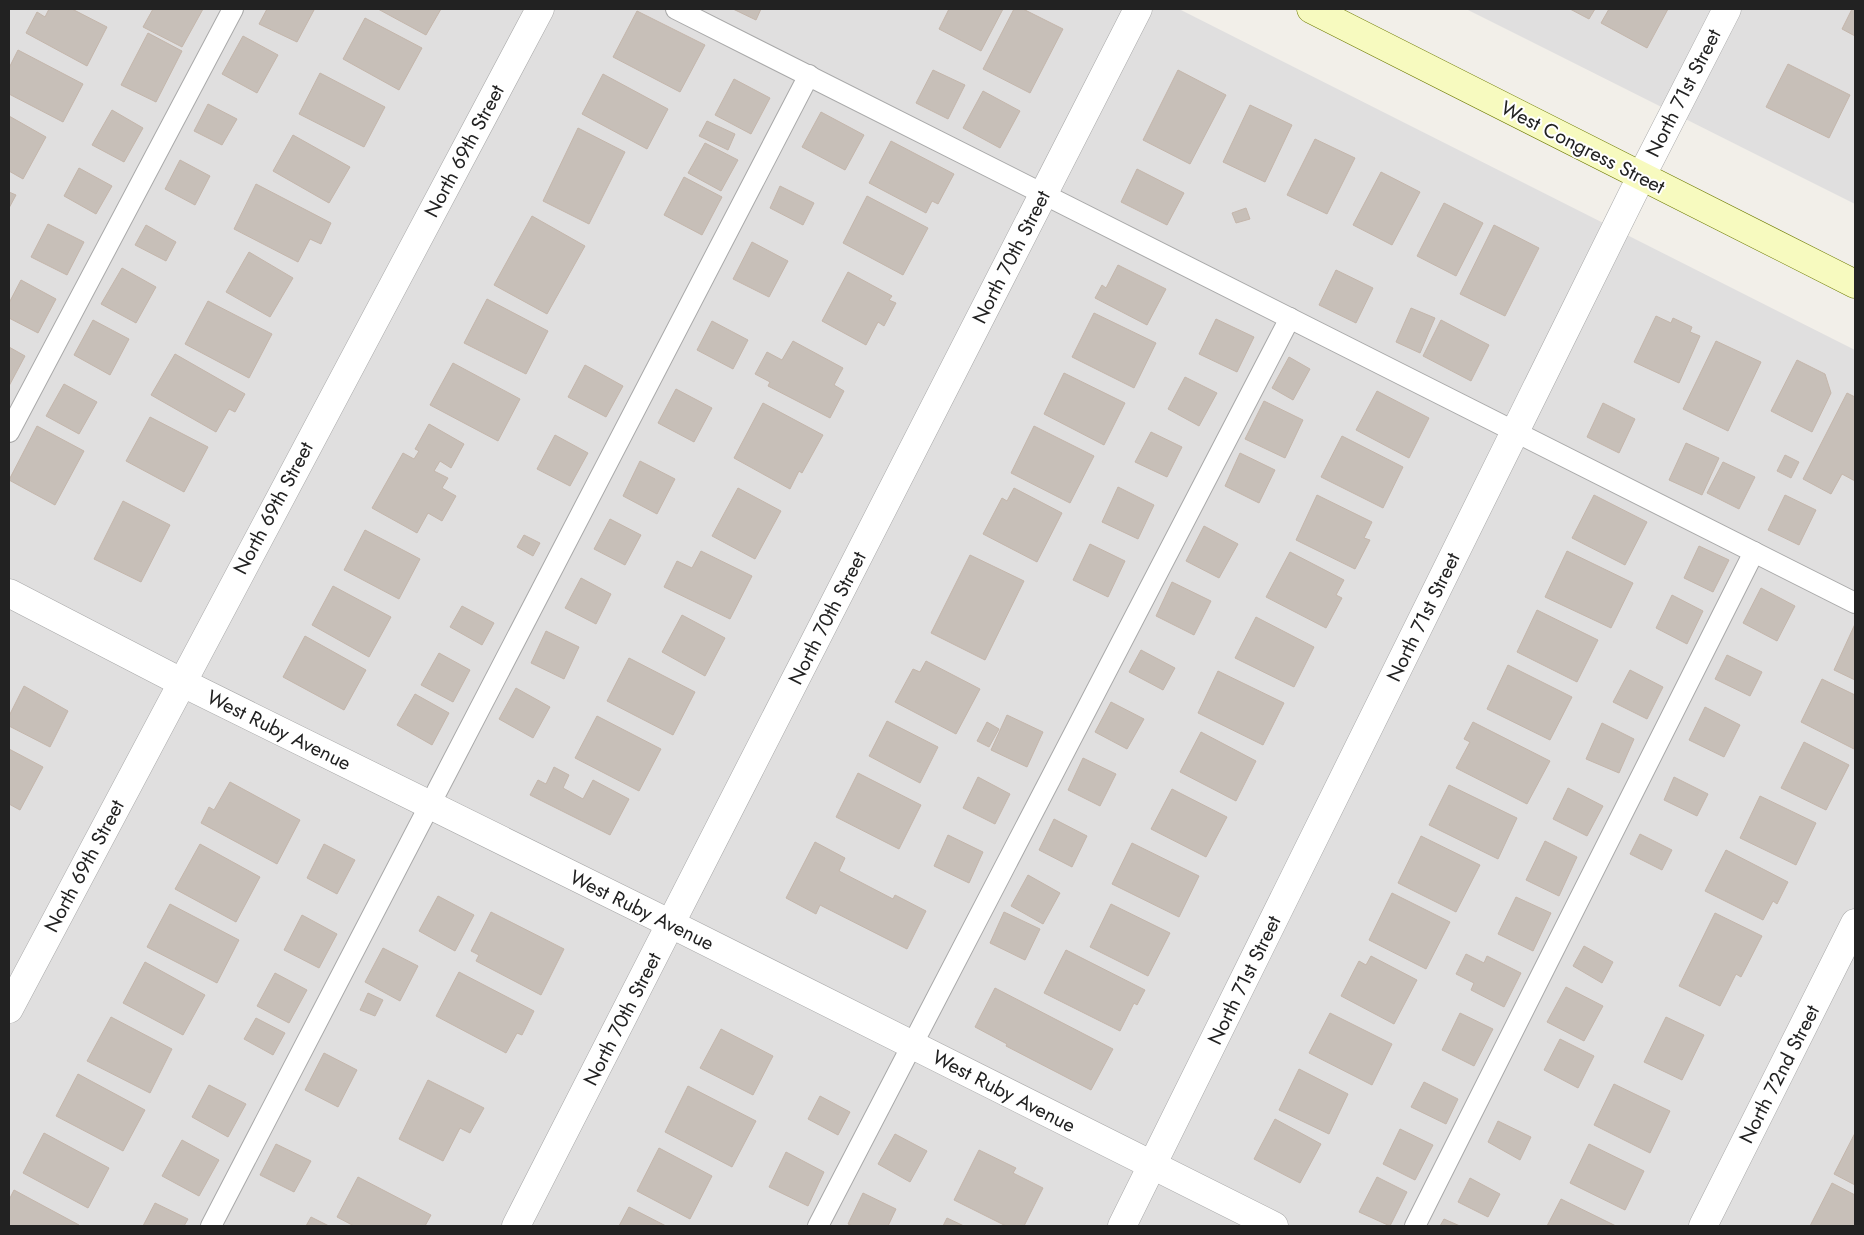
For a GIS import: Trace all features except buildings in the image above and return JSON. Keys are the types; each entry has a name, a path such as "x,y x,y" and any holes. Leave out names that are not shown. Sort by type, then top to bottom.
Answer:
{"street":[{"name":"North 69th Street","path":"9,1009 540,9"},
{"name":"North 70th Street","path":"516,1226 1138,9"},
{"name":"West Congress Street","path":"1311,9 1855,284"},
{"name":"North 71st Street","path":"1122,1226 1726,9"},
{"name":"West Ruby Avenue","path":"9,593 182,682 1274,1226"},
{"name":"North 72nd Street","path":"1703,1226 1855,923"}],"lane":[{"path":"9,432 232,9"},
{"path":"676,9 1044,193 1514,433 1855,603"},
{"path":"211,1226 428,804 809,75"},
{"path":"818,1226 1290,318"},
{"path":"1415,1226 1754,552"}],"shaded area":[{"path":"9,9 1179,9 1855,350 1855,1226 9,1226"},
{"path":"1466,9 1855,9 1855,204"}]}
